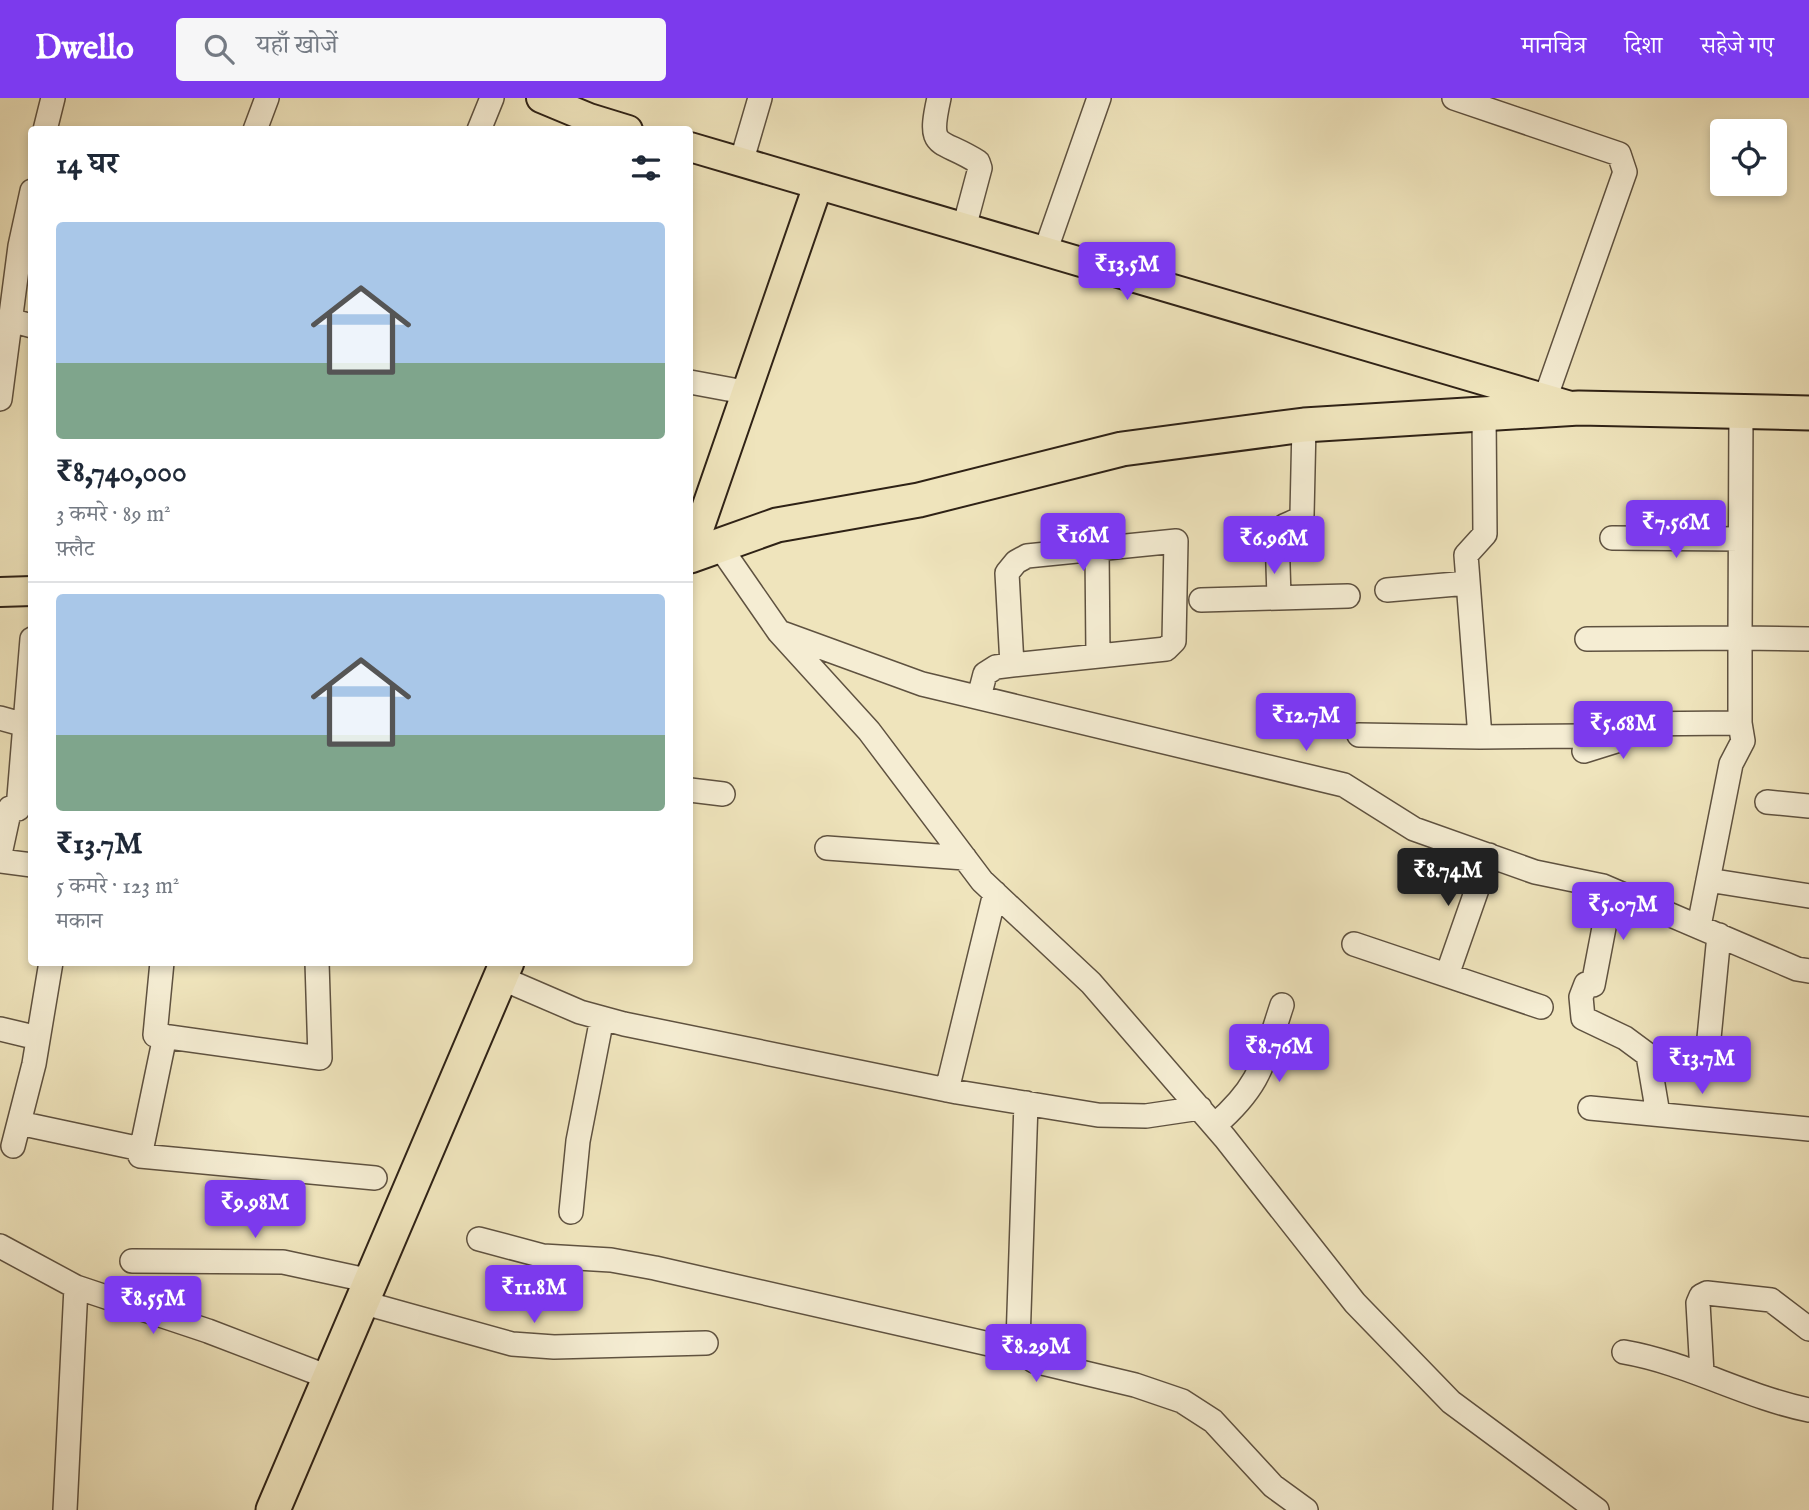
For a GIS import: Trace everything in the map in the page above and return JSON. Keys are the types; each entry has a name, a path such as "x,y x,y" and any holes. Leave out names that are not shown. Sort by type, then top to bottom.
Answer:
{"highway":[{"path":"699,552 777,525 919,500 1122,449 1304,425 1580,408 1809,413"},
{"path":"273,1510 504,970"}],"main road":[{"path":"541,98 615,126"},
{"path":"693,149 1580,408"},
{"path":"699,552 744,392 818,185"},
{"path":"0,592 28,591"}],"street":[{"path":"46,126 53,98"},
{"path":"256,126 267,98"},
{"path":"481,126 492,98"},
{"path":"741,163 760,98"},
{"path":"939,98 932,129 934,136 939,142 978,162 980,168 964,228"},
{"path":"1045,252 1099,98"},
{"path":"1454,98 1619,154 1623,162 1625,172 1545,398"},
{"path":"0,399 21,323 28,226"},
{"path":"693,383 744,392"},
{"path":"1706,1069 1708,880 1731,764 1743,741 1740,723 1741,411"},
{"path":"1480,737 1466,555 1485,534 1485,414"},
{"path":"1279,598 1277,533 1282,526 1296,522 1302,515 1304,425"},
{"path":"1612,538 1740,538"},
{"path":"979,697 985,674 996,667 1166,649 1174,640 1176,541 1027,556 1016,562 1007,573 1012,665"},
{"path":"1097,549 1098,656"},
{"path":"699,552 779,632 869,732 995,893 1091,983 1208,1117 1355,1303 1451,1402 1597,1510"},
{"path":"1387,590 1468,583"},
{"path":"1201,600 1348,596"},
{"path":"779,632 922,684 1344,785 1414,829 1535,872 1611,891 1797,969 1809,971"},
{"path":"1587,639 1809,639"},
{"path":"0,855 14,808 28,688"},
{"path":"0,718 25,725"},
{"path":"1359,735 1480,737 1583,743 1616,741 1625,724 1740,723"},
{"path":"693,790 723,794"},
{"path":"1768,802 1809,806"},
{"path":"827,848 965,858"},
{"path":"1447,975 1489,855"},
{"path":"0,861 28,864"},
{"path":"1708,880 1809,896"},
{"path":"1611,891 1589,984 1581,997 1583,1018 1625,1038 1648,1055 1658,1114"},
{"path":"947,1090 995,893"},
{"path":"1354,944 1541,1007"},
{"path":"13,1146 38,1038 50,966"},
{"path":"162,966 155,1035 320,1058 317,966"},
{"path":"504,970 602,1018 947,1090 1124,1117 1208,1117 1238,1105 1258,1077 1282,1005"},
{"path":"571,1212 578,1141 602,1018"},
{"path":"0,1029 38,1038"},
{"path":"165,1036 140,1156 375,1178"},
{"path":"1020,1352 1018,1342 1026,1103"},
{"path":"1590,1108 1809,1129"},
{"path":"19,1123 141,1149"},
{"path":"479,1239 543,1256 655,1268 1020,1352 1034,1361 1135,1385 1190,1406 1219,1426 1273,1486 1306,1510"},
{"path":"0,1246 76,1287 208,1331 328,1377"},
{"path":"132,1261 283,1262 512,1345 554,1347 706,1343"},
{"path":"65,1510 76,1287"},
{"path":"1702,1373 1698,1303 1701,1296 1707,1293 1771,1300 1809,1329"},
{"path":"1624,1352 1702,1373 1769,1401 1809,1410"}]}
